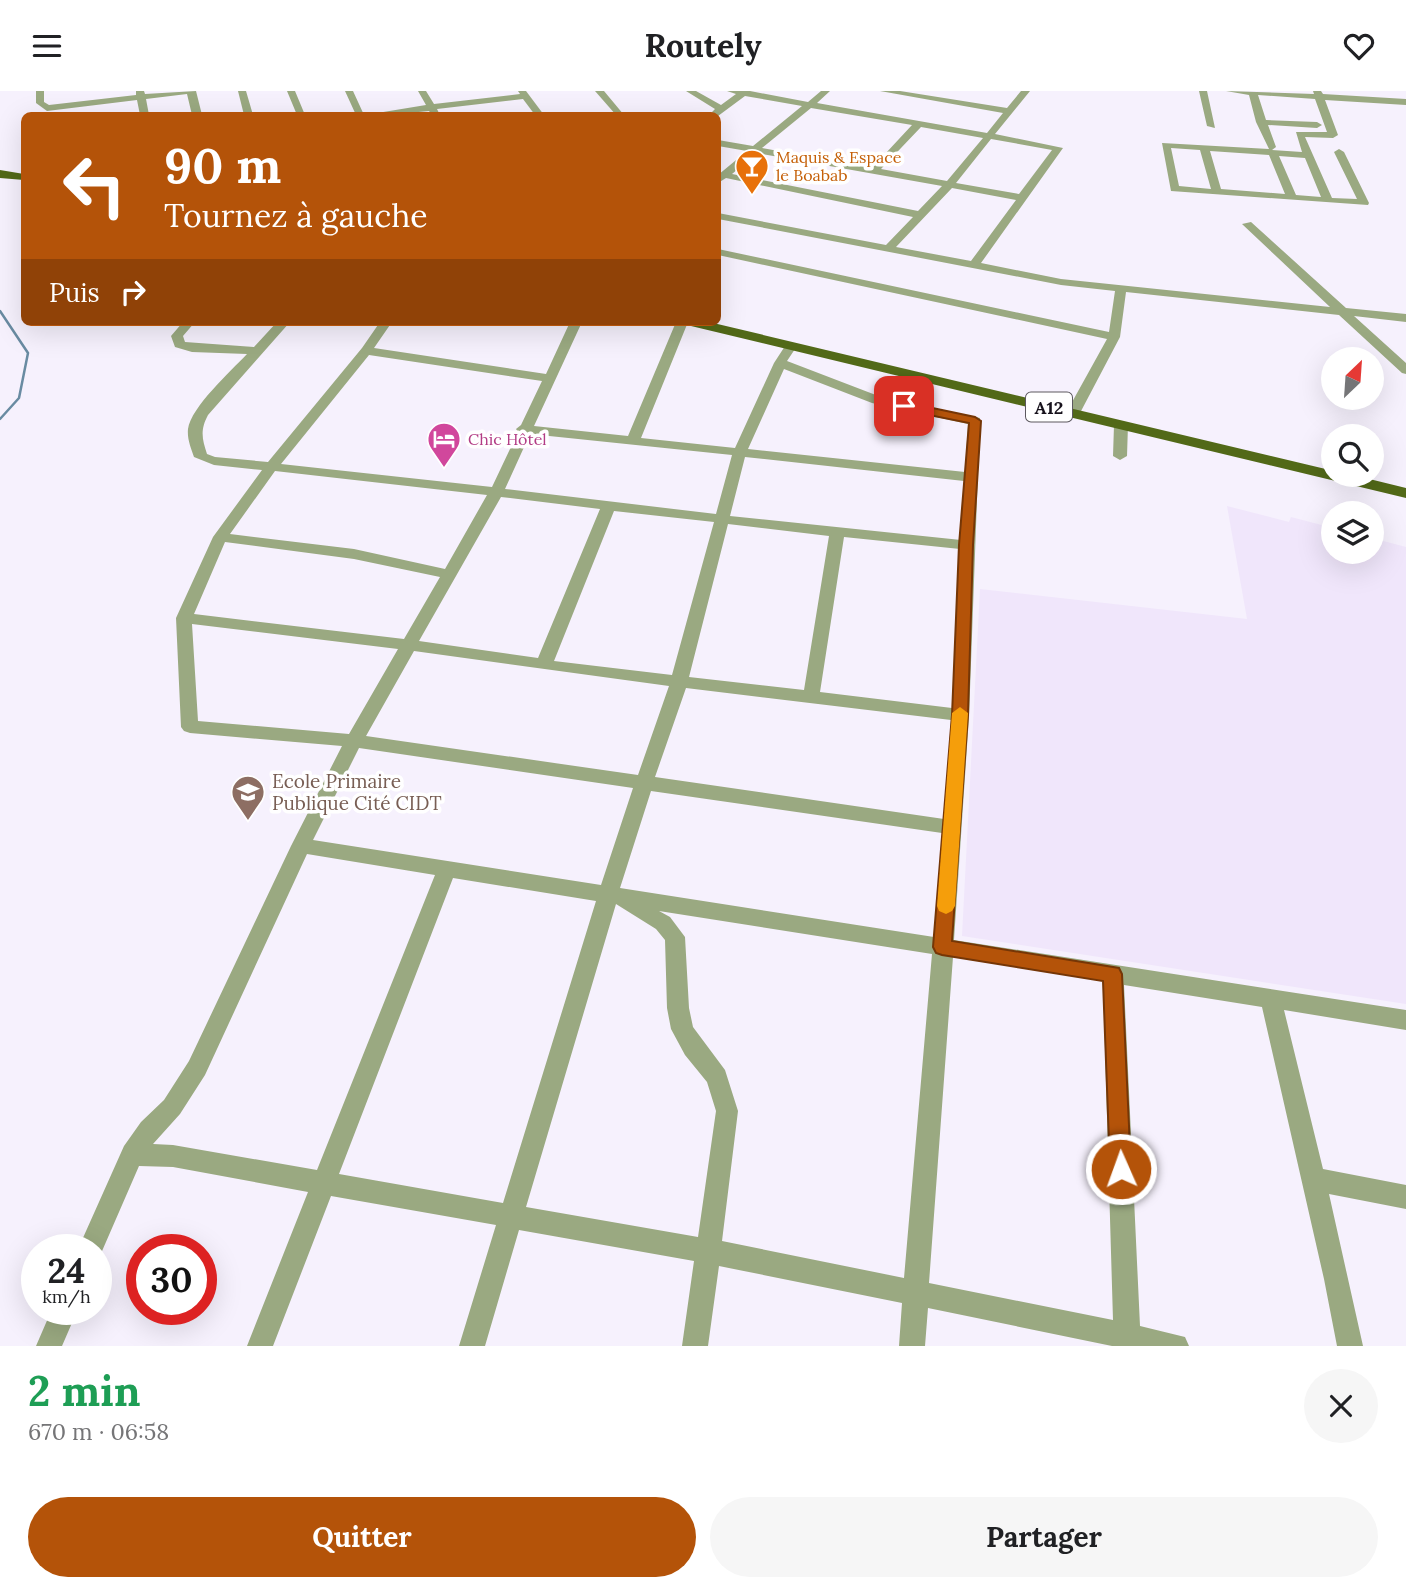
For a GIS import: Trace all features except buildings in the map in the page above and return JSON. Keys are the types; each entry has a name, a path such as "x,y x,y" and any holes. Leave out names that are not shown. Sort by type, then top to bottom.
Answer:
{"main road":[{"path":"0,174 21,177"},
{"name":"A12","path":"708,326 1406,493"}],"street":[{"path":"40,91 42,107 141,94 192,91 196,112"},
{"path":"91,91 92,112"},
{"path":"242,91 248,112"},
{"path":"291,91 300,112"},
{"path":"349,91 359,112"},
{"path":"422,91 434,112 481,106 524,94 537,112"},
{"path":"470,91 481,106"},
{"path":"599,91 617,112"},
{"path":"690,91 717,112 744,92"},
{"path":"731,91 1058,148 973,266"},
{"path":"721,177 826,91"},
{"path":"884,91 1009,111"},
{"path":"888,249 949,185 1026,91"},
{"path":"1203,91 1212,126"},
{"path":"1230,91 1318,94 1406,102"},
{"path":"1252,92 1261,122 1292,198"},
{"path":"141,94 144,112"},
{"path":"1318,94 1332,136 1299,134 1328,200"},
{"path":"1261,122 1330,125"},
{"path":"874,171 919,123"},
{"path":"721,144 1023,198"},
{"path":"1308,155 1272,150 1165,145 1175,189 1364,203 1339,152"},
{"path":"1204,148 1217,192"},
{"path":"721,177 920,215"},
{"path":"721,217 1061,282 1406,318"},
{"path":"1247,224 1406,370"},
{"path":"721,252 1114,337"},
{"path":"1073,413 1114,337 1122,287"},
{"path":"186,326 177,336 179,344 192,348 259,351"},
{"path":"281,326 214,399 196,425 195,440 201,457 214,461 722,517 837,533 966,545"},
{"path":"383,326 271,467 220,537 184,618 190,727 354,741 952,827"},
{"path":"97,1234 132,1154 149,1130 172,1107 197,1068 301,846 354,741 496,493 523,429 574,326"},
{"path":"633,441 680,326"},
{"path":"472,1346 511,1216 615,896 642,783 679,681 739,454 780,363 791,346"},
{"path":"366,351 550,378"},
{"path":"780,363 877,400 975,421 966,545 960,715 912,1346"},
{"path":"1120,456 1121,425"},
{"path":"523,429 971,477"},
{"path":"544,666 609,506"},
{"path":"811,697 837,533"},
{"path":"220,537 354,554 448,573"},
{"path":"184,618 408,645 544,666 960,715"},
{"path":"301,846 1406,1020"},
{"path":"260,1346 447,869"},
{"path":"615,896 663,923 675,937 678,1008 682,1029 716,1077 727,1111 695,1346"},
{"path":"1112,974 1127,1336"},
{"path":"1271,999 1350,1346"},
{"path":"132,1154 173,1156 708,1251 1176,1346"},
{"path":"1313,1179 1406,1197"},
{"path":"49,1346 58,1325"}],"shaded area":[{"path":"1227,506 1289,522 1291,517 1321,525 1321,564 1384,564 1384,541 1406,547 1406,1004 962,936 980,589 1247,619"}],"waterway":[{"path":"0,311 28,353 19,398 0,419"}],"slow traffic":[{"path":"946,906 960,713"}],"place":[{"name":"Maquis & Espace le Boabab","path":"752,196"},
{"name":"Chic Hôtel","path":"444,469"},
{"name":"Ecole Primaire Publique Cité CIDT","path":"248,822"}],"route":[{"path":"904,406 975,421 966,545 960,715 942,947 1112,974 1121,1169"}]}
